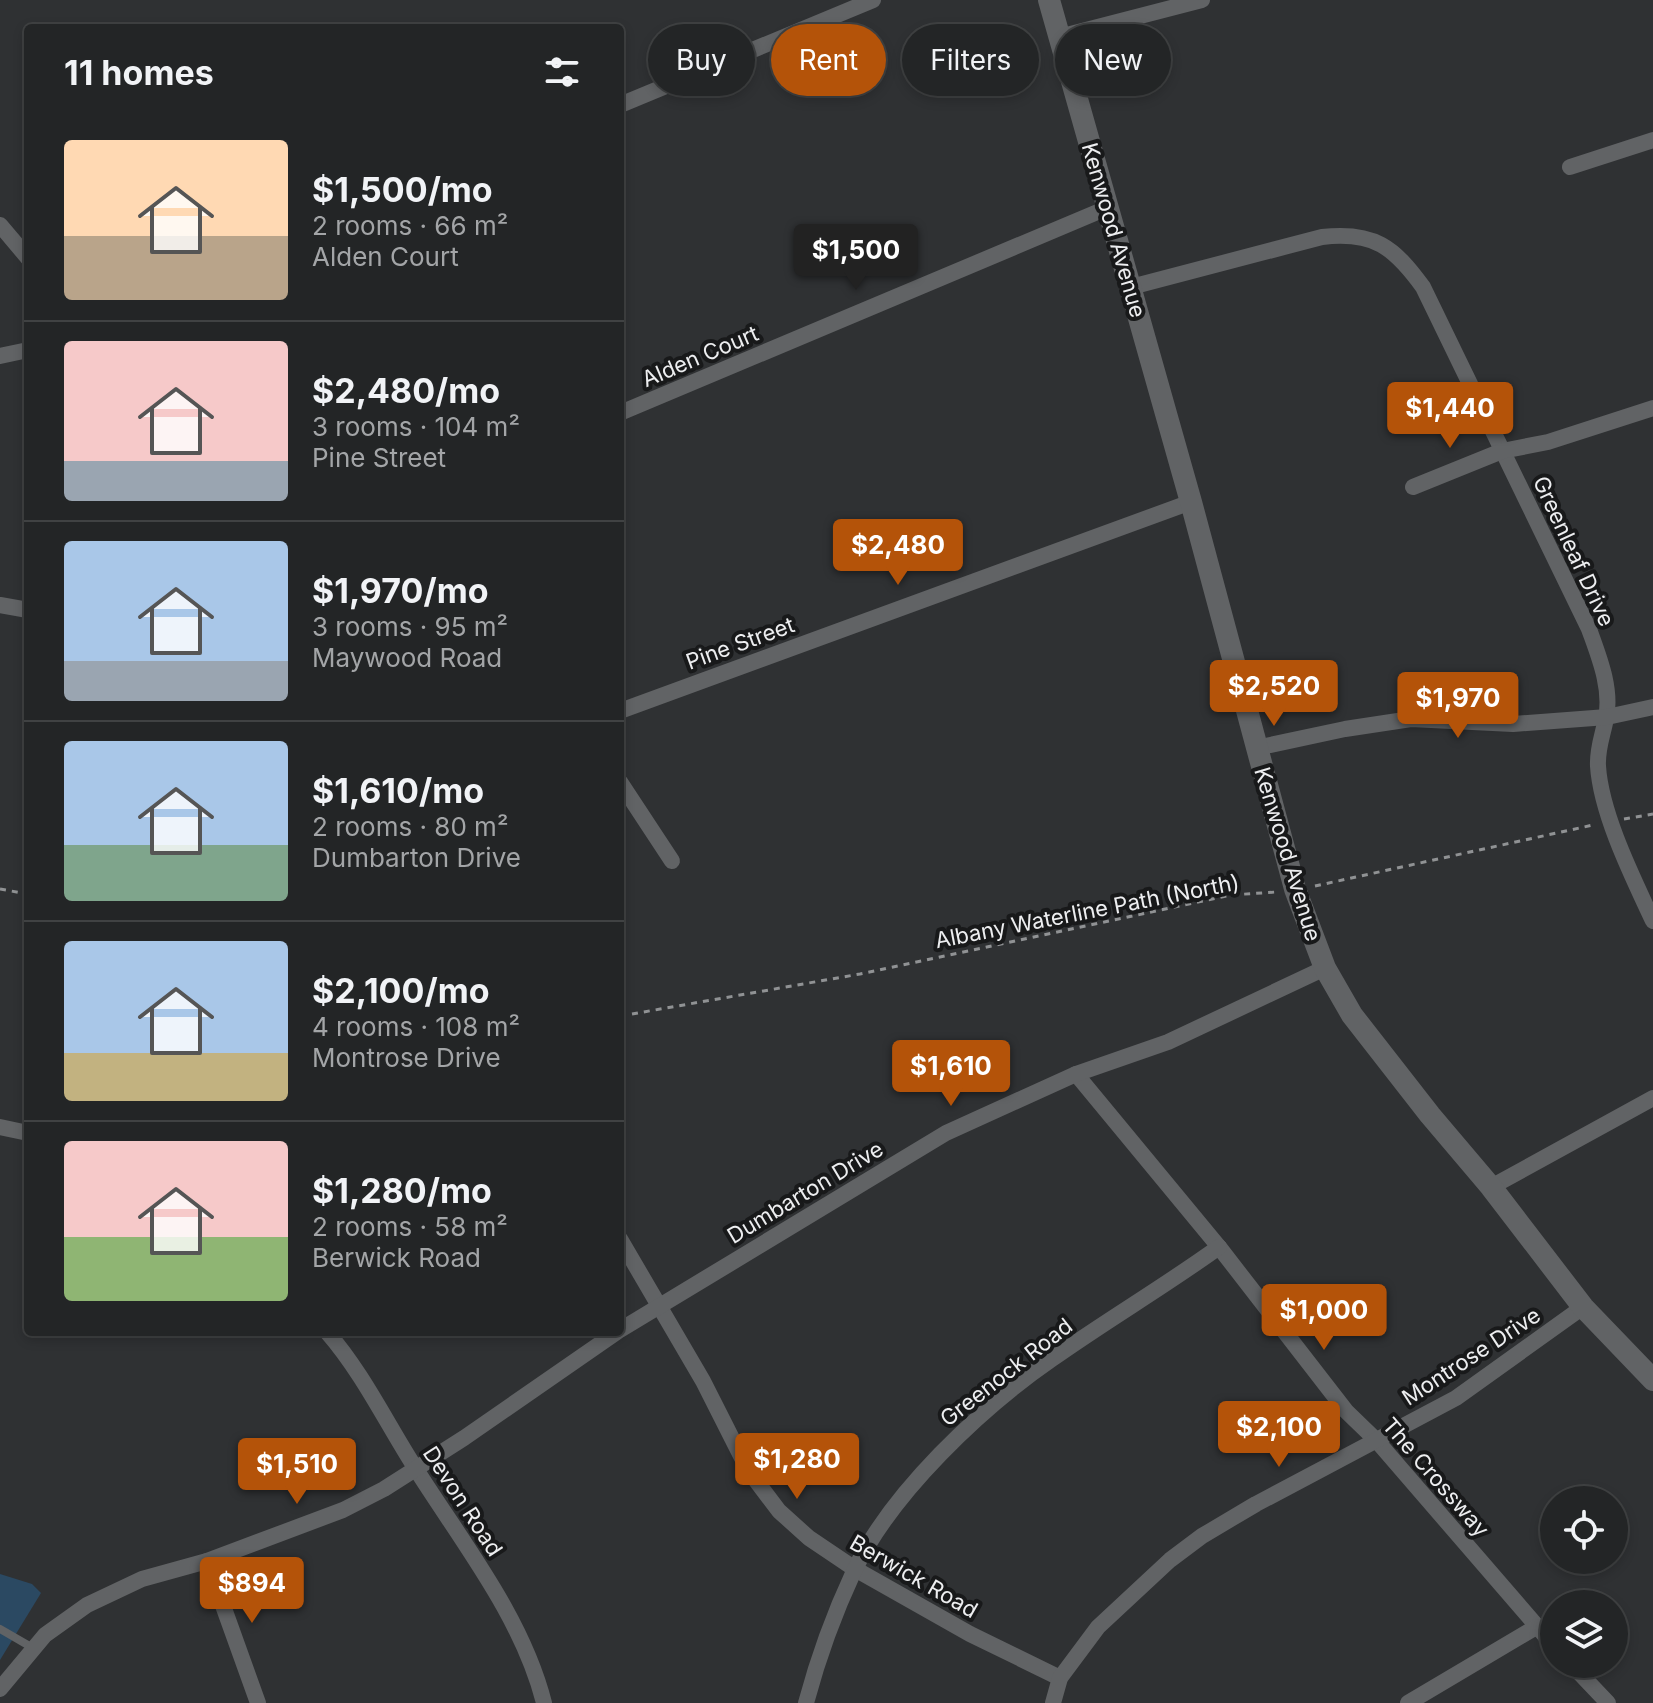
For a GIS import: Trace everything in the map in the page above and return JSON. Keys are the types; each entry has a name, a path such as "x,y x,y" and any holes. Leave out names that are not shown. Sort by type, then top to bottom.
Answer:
{"street":[{"path":"624,103 873,0"},
{"name":"Kenwood Avenue","path":"1049,0 1055,24"},
{"path":"1109,24 1202,0"},
{"name":"Kenwood Avenue","path":"1076,96 1191,502 1295,889 1325,968 1352,1015 1385,1059 1491,1187 1583,1307 1653,1380"},
{"path":"1570,167 1653,140"},
{"name":"Alden Court","path":"624,411 1107,208"},
{"path":"0,225 24,253"},
{"name":"Greenleaf Drive","path":"1131,287 1322,237 1353,234 1370,238 1393,251 1423,287 1589,629 1603,670 1607,717 1598,747 1598,770 1611,821 1653,921"},
{"path":"0,356 24,351"},
{"path":"1413,487 1502,451 1548,442 1653,408"},
{"name":"Pine Street","path":"624,710 1191,502"},
{"path":"0,605 24,609"},
{"path":"1256,748 1411,719 1513,724 1607,717 1653,707"},
{"path":"624,788 672,861"},
{"name":"Dumbarton Drive","path":"624,1327 946,1133 1076,1074 1168,1042 1325,968"},
{"name":"The Crossway","path":"1076,1074 1219,1247 1336,1399 1377,1441 1540,1631"},
{"path":"1491,1187 1653,1098"},
{"path":"0,1127 24,1132"},
{"name":"Berwick Road","path":"624,1246 703,1381 748,1470 779,1511 809,1538 855,1569 970,1634 1060,1678"},
{"name":"Greenock Road","path":"806,1703 820,1651 855,1569 909,1491 953,1440 1051,1359 1219,1247"},
{"name":"Montrose Drive","path":"1053,1703 1060,1678 1098,1627 1202,1536 1456,1398 1583,1307"},
{"name":"Devon Road","path":"330,1336 356,1371 502,1603 544,1703"},
{"name":"Dumbarton Drive","path":"0,1689 45,1635 87,1605 142,1579 207,1561 343,1510 464,1438 611,1336"},
{"path":"207,1561 258,1703"},
{"path":"1408,1703 1536,1627"},
{"path":"1584,1678 1608,1703"}],"lane":[{"path":"0,1629 33,1648"}],"path":[{"name":"Albany Waterline Path (North)","path":"624,1014 860,974 1231,895 1295,889 1653,814"},
{"path":"0,889 24,893"}],"shaded area":[{"path":"0,1574 32,1584 41,1593 0,1660"}]}
